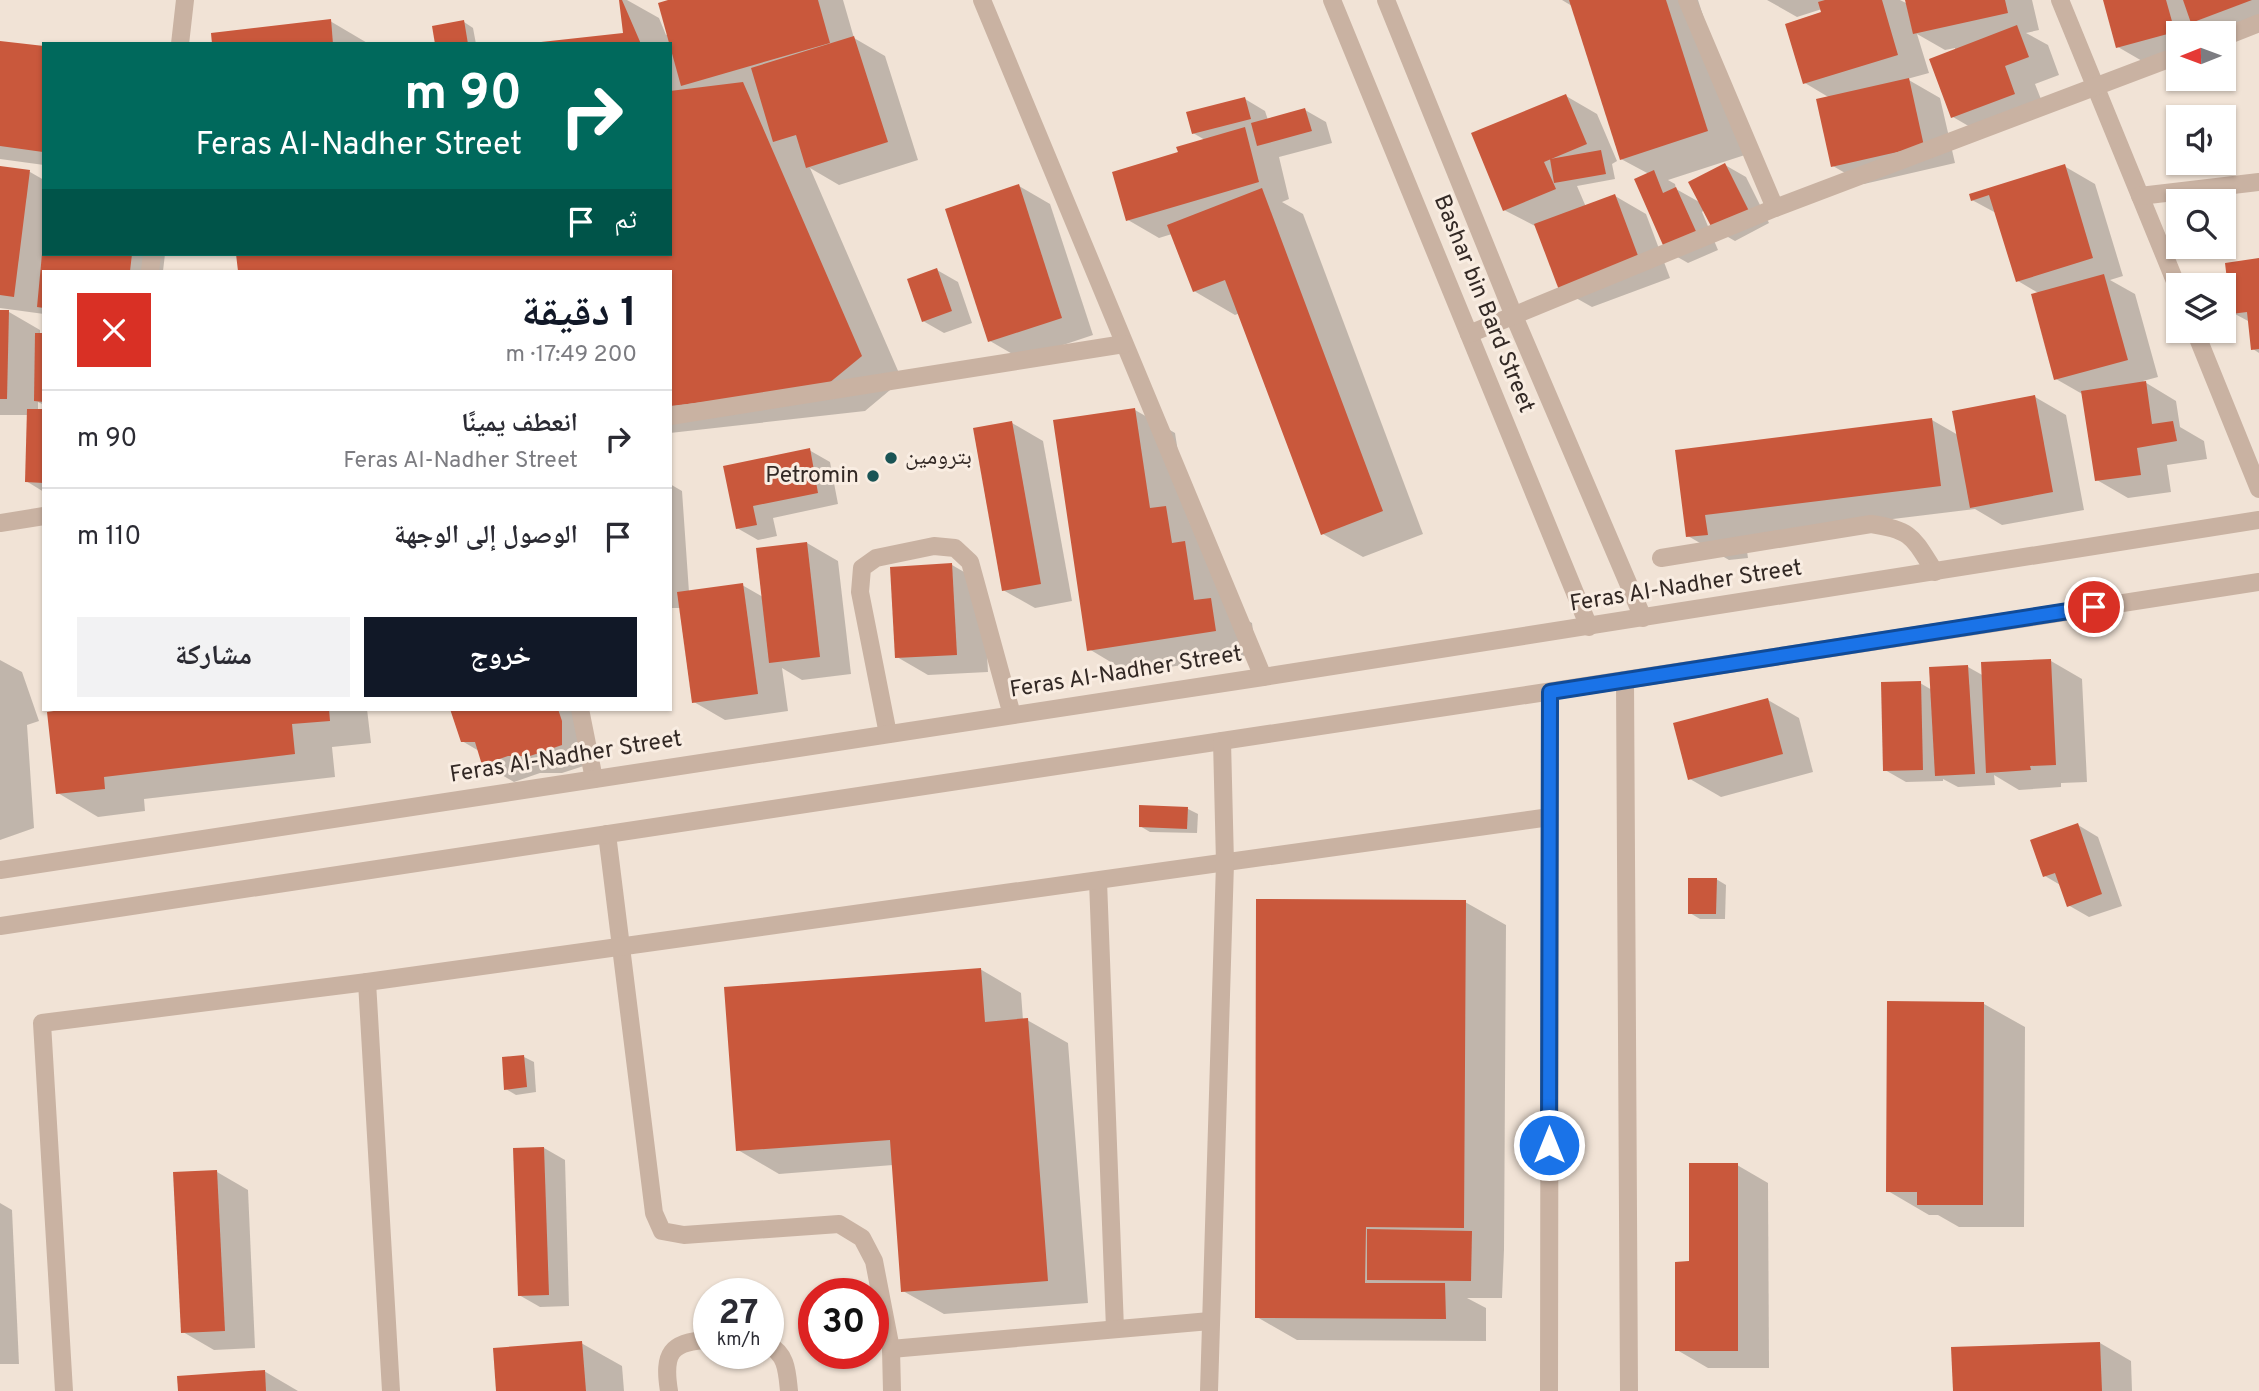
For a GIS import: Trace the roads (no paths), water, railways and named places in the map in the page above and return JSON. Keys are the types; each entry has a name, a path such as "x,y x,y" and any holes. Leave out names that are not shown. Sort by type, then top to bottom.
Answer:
{"street":[{"path":"180,42 185,0"},
{"path":"982,0 1263,677"},
{"name":"Bashar bin Bard Street","path":"1332,0 1589,627"},
{"name":"Bashar bin Bard Street","path":"1386,0 1514,316 1643,618"},
{"path":"1687,0 1775,208"},
{"path":"2060,0 2172,273"},
{"path":"2236,32 2259,23"},
{"path":"1469,334 1775,208 2166,60"},
{"path":"2140,196 2259,182"},
{"path":"2200,343 2259,489"},
{"path":"672,416 1124,344"},
{"path":"0,523 42,516"},
{"name":"Feras Al-Nadher Street","path":"0,870 1589,627 2259,520"},
{"path":"1661,558 1871,524 1895,528 1913,537 1935,572"},
{"path":"888,734 860,592 862,568 876,558 934,546 955,548 970,562 1012,715"},
{"path":"0,926 2259,582"},
{"path":"1625,680 1629,1391"},
{"path":"1549,1391 1550,692"},
{"path":"580,711 594,779"},
{"path":"1209,1391 1226,863 1222,741"},
{"path":"64,1391 42,1023 367,982 1550,817"},
{"path":"607,834 654,1213 662,1231 684,1235 839,1224 862,1238 874,1261 891,1349 892,1391"},
{"path":"1098,881 1115,1329"},
{"path":"367,982 391,1391"},
{"path":"891,1349 1210,1321"},
{"path":"669,1391 666,1369 670,1353 680,1345 693,1341"},
{"path":"784,1361 789,1391"}],"place":[{"name":"بترومين","path":"891,458"},
{"name":"Petromin","path":"873,476"}]}
